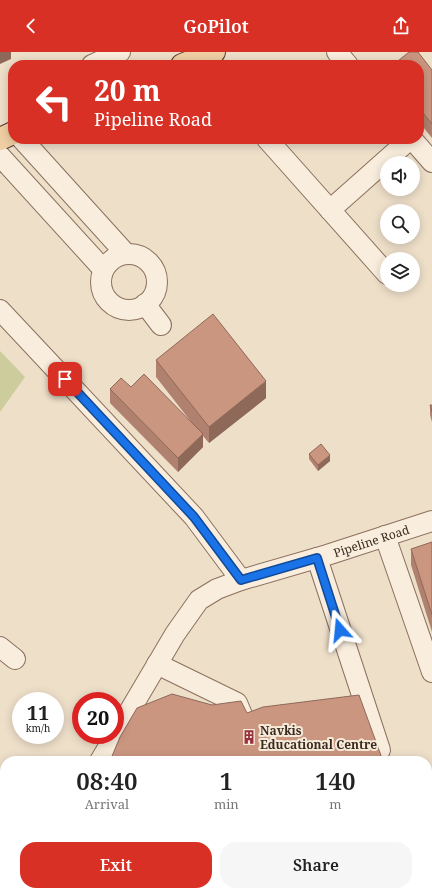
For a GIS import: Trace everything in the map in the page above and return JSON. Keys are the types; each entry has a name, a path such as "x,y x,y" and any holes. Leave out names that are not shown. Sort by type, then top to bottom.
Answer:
{"street":[{"path":"103,60 120,52"},
{"path":"337,52 344,60"},
{"path":"27,144 126,254"},
{"path":"271,144 380,266"},
{"path":"330,210 405,144"},
{"path":"416,144 432,162"},
{"path":"0,156 103,269"},
{"path":"126,254 135,255 143,259 155,272 155,290 145,304 129,310 119,308 111,304 105,296 101,278 103,269 110,262 118,256 126,254"},
{"path":"145,304 161,325"},
{"path":"0,310 194,517 241,580"},
{"name":"Pipeline Road","path":"157,664 175,634 199,600 217,589 241,580 317,558 432,521"},
{"path":"385,536 432,672"},
{"path":"317,558 380,750"},
{"path":"103,756 157,664 237,703 244,722"}],"green space":[{"path":"0,351 25,377 0,412"}],"building":[{"path":"409,52 418,52 432,70 432,124 424,114 424,60 399,60"},
{"path":"213,314 266,381 209,427 156,360"},
{"path":"144,374 203,434 178,458 110,389 121,378 131,387"},
{"path":"321,444 330,455 318,465 309,454"},
{"path":"432,542 432,615 411,549"},
{"name":"Navkis Educational Centre","path":"172,694 212,705 241,701 247,713 263,707 359,695 381,756 112,756 117,744 124,744 124,730 137,708"}],"place":[{"name":"Navkis Educational Centre","path":"249,737"}],"route":[{"path":"65,379 194,517 241,580 317,558 340,630"}]}
